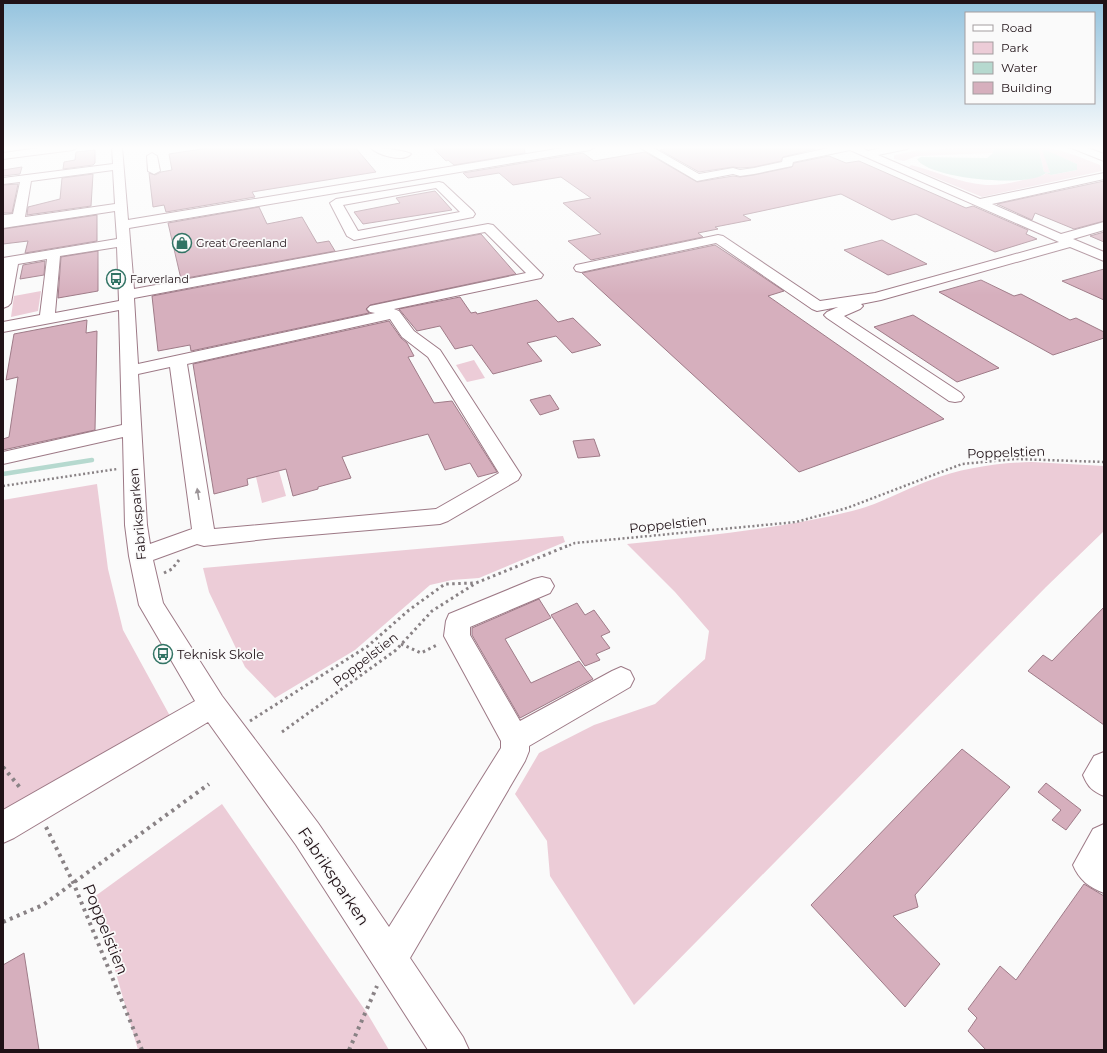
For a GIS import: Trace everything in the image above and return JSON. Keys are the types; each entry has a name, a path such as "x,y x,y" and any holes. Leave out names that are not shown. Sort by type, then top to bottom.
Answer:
{"street":[{"path":"3,219 19,217 23,196"},
{"name":"Fabriksparken","path":"122,196 136,525 140,556 151,605 212,705 307,834 450,1050"},
{"path":"6,258 122,224 275,196"},
{"path":"375,196 336,203 354,236 469,214 451,196"},
{"path":"962,196 1104,257"},
{"path":"978,203 1010,196"},
{"path":"3,224 122,224"},
{"path":"6,258 54,253 122,224"},
{"path":"955,397 832,315 876,297 1065,240 1104,226"},
{"path":"3,328 126,300 488,228 536,276 129,365"},
{"path":"581,268 718,239 817,306 876,297"},
{"path":"47,319 54,253"},
{"path":"3,303 6,258"},
{"path":"129,365 178,361 394,314 408,334 434,354 511,475 440,516 269,530 204,538 178,361"},
{"path":"3,458 132,429"},
{"path":"140,556 204,533"},
{"path":"390,959 515,751 515,739 457,636 458,621 542,586"},
{"path":"515,739 621,679"},
{"path":"3,827 212,705"},
{"path":"1104,766 1098,775 1104,781"},
{"path":"1104,840 1089,865 1104,877"}],"path":[{"name":"Poppelstien","path":"282,732 396,650 432,611 476,583 575,543 796,522 848,508 962,464 1016,459 1104,462"},
{"path":"3,486 133,466"},
{"path":"233,732 368,646 408,610 445,584 476,583"},
{"path":"402,644 421,653 457,636"},
{"path":"3,767 36,807 73,882 43,905 3,922"},
{"name":"Poppelstien","path":"142,1050 73,882 209,784"},
{"path":"349,1050 390,959"}],"green space":[{"path":"41,291 38,311 11,317 14,296"},
{"path":"474,360 485,378 467,382 456,365"},
{"path":"1032,462 1104,466 1104,531 1046,587 634,1005 550,876 547,841 515,794 539,753 594,725 655,704 705,659 709,631 675,592 627,544 797,523 862,508 941,476 992,465"},
{"path":"279,471 286,496 262,503 256,477"},
{"path":"97,484 108,569 123,630 170,716 3,813 3,500"},
{"path":"563,536 565,542 479,578 452,580 430,585 355,650 275,698 245,667 209,592 203,568"},
{"path":"222,804 367,1013 389,1050 138,1050 94,897"}],"building":[{"path":"3,196 15,196 12,213 3,213"},
{"path":"60,196 92,196 91,206 27,215 28,207 60,199"},
{"path":"152,196 255,197 166,212 164,205 153,207"},
{"path":"406,196 440,196 452,210 363,224 354,212 400,203 396,198"},
{"path":"588,196 831,196 743,215 751,220 715,227 718,229 698,233 703,237 591,260 568,241 601,234 563,203 591,198"},
{"path":"845,196 939,196 966,208 973,206 1028,230 1026,234 1037,239 995,252 916,214 892,220"},
{"path":"1034,196 1104,196 1104,221 1074,229 1035,213 1032,220 997,204"},
{"path":"259,207 267,224 302,217 317,243 329,241 335,251 181,279 168,223"},
{"path":"97,215 97,241 25,253 28,241 3,244 3,229"},
{"path":"1104,232 1104,242 1090,236"},
{"path":"481,234 516,274 370,305 366,309 369,313 191,351 190,345 158,351 152,296"},
{"path":"882,240 927,264 888,275 844,250"},
{"path":"715,245 784,291 768,296 944,419 799,472 582,273"},
{"path":"98,251 98,291 58,298 61,257"},
{"path":"45,261 44,275 20,279 23,265"},
{"path":"1104,269 1104,300 1062,281"},
{"path":"981,280 1014,296 1021,294 1070,320 1076,318 1104,332 1104,338 1053,355 939,292"},
{"path":"460,297 471,313 476,312 477,314 537,300 558,322 573,318 601,345 572,353 556,336 527,343 542,361 493,374 472,345 455,349 440,326 417,331 399,309"},
{"path":"913,315 999,368 957,382 874,327"},
{"path":"87,320 86,333 97,331 95,430 3,450 3,439 9,437 18,377 6,380 14,334"},
{"path":"389,321 401,338 407,343 414,356 408,357 434,403 452,401 497,472 478,477 470,463 445,470 428,434 342,457 351,478 318,487 318,489 293,496 286,469 247,479 248,485 214,494 193,364"},
{"path":"550,395 559,409 540,415 530,400"},
{"path":"594,439 600,456 578,458 573,441"},
{"path":"539,599 551,618 505,639 531,683 579,661 593,679 520,718 472,635 472,628"},
{"path":"577,603 585,615 594,610 610,632 601,636 610,648 596,654 600,660 585,666 551,615"},
{"path":"1104,607 1104,725 1028,671 1043,655 1052,661"},
{"path":"962,749 1010,787 915,895 918,907 893,916 940,964 905,1007 811,905"},
{"path":"1046,783 1081,810 1066,830 1052,820 1061,810 1038,792"},
{"path":"1084,884 1104,896 1104,1050 986,1050 968,1031 977,1018 968,1009 1000,966 1016,980"},
{"path":"24,953 39,1050 3,1050 3,965"}],"waterway":[{"path":"3,474 92,460"}],"place":[{"name":"Great Greenland","path":"182,243"},
{"name":"Farverland","path":"116,279"},
{"name":"Teknisk Skole","path":"163,654"}]}
